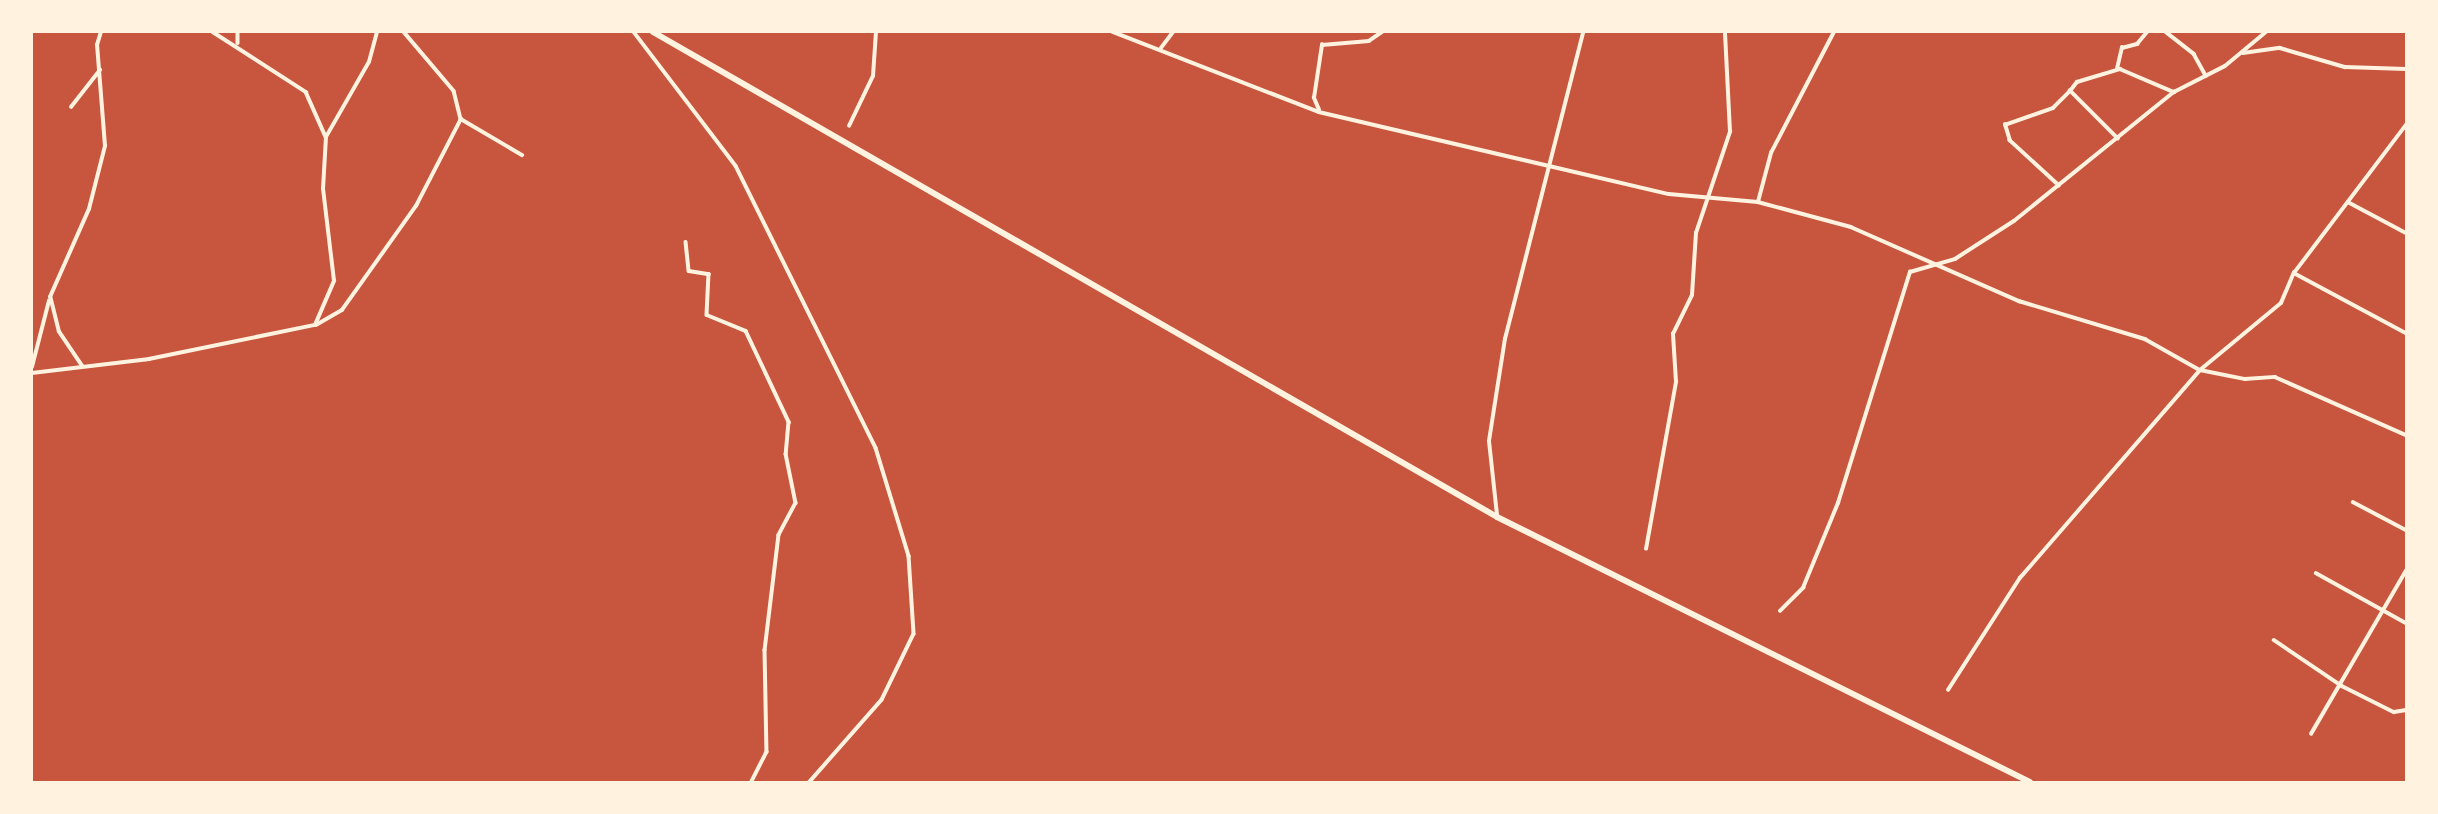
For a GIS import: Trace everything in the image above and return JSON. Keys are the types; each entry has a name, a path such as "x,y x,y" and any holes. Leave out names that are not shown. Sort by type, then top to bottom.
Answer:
{"main road":[{"path":"653,32 1497,517 2030,782"}],"street":[{"path":"32,367 50,298 89,209 105,146 100,70 101,32"},
{"path":"213,32 238,43 306,92 326,137"},
{"path":"238,32 238,43"},
{"path":"315,325 334,281 323,189 326,137 369,62 377,32"},
{"path":"32,373 315,325 342,310 416,206 461,119 454,91 404,32"},
{"path":"634,32 736,166 876,448 909,556 914,634 882,700 810,782"},
{"path":"849,126 873,76 876,32"},
{"path":"1113,32 1161,48 1320,112 1709,200 1758,202 1851,227 2019,301 2145,339 2200,370 2245,379 2276,377 2406,435"},
{"path":"1161,48 1173,32"},
{"path":"1320,112 1314,97 1322,45 1369,41 1382,32"},
{"path":"1497,517 1489,441 1545,163 1583,32"},
{"path":"1646,549 1676,382 1674,334 1692,295 1696,233 1730,132 1725,32"},
{"path":"1758,202 1772,153 1834,32"},
{"path":"2116,69 2122,48 2137,44 2147,32"},
{"path":"2166,32 2194,54 2206,76"},
{"path":"1780,611 1803,588 1838,503 1910,272 1931,262 1955,259 2059,186 2174,92 2206,76 2241,53 2266,32"},
{"path":"2241,53 2280,48 2346,67 2406,69"},
{"path":"2059,186 2020,143 2010,141 2006,125 2053,108 2070,91 2116,69 2174,92"},
{"path":"71,107 100,70"},
{"path":"2070,91 2118,139"},
{"path":"461,119 522,155"},
{"path":"1948,690 2021,578 2200,370 2281,303 2294,273 2406,125"},
{"path":"2348,202 2406,233"},
{"path":"686,242 689,271 709,274 707,315 746,331 789,422 786,454 796,503 779,535 765,650 767,752 752,782"},
{"path":"2294,273 2406,333"},
{"path":"50,298 59,332 82,366"},
{"path":"2353,502 2406,530"},
{"path":"2311,734 2342,687 2406,571"},
{"path":"2316,573 2406,623"},
{"path":"2274,640 2342,687 2394,712 2406,710"}]}
